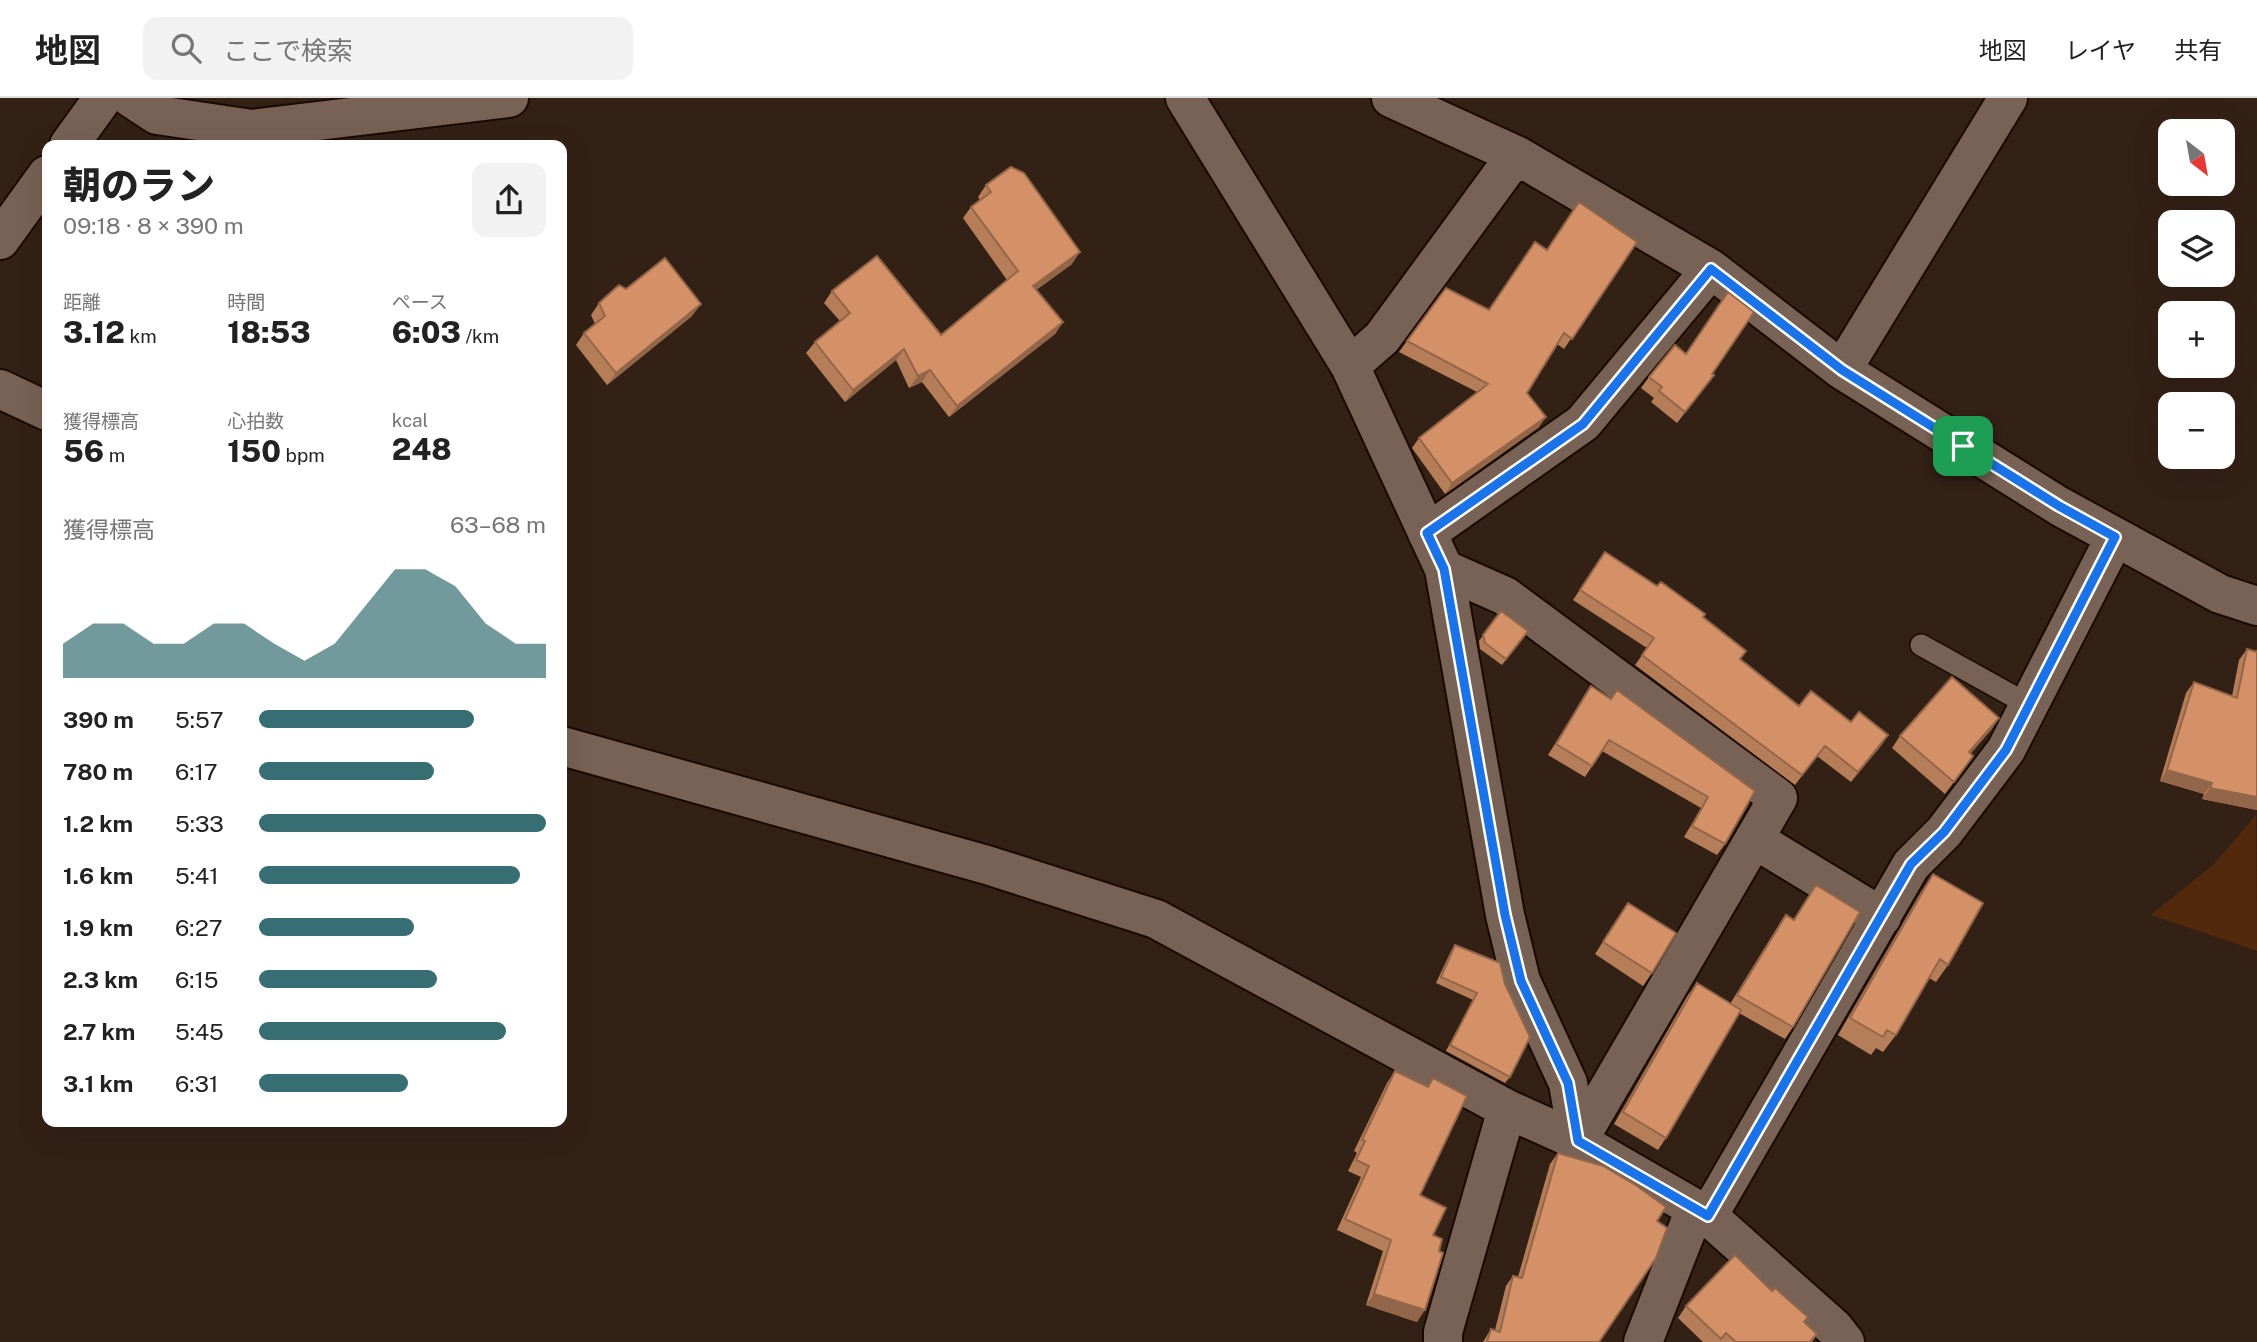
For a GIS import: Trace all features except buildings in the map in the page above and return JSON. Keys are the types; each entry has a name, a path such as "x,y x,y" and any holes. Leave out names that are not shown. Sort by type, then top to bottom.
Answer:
{"street":[{"path":"73,140 103,98"},
{"path":"131,98 157,115 252,129 509,98"},
{"path":"1185,98 1350,366 1444,569 1505,915 1521,981 1568,1083 1578,1141"},
{"path":"1391,98 1516,155 1711,269 1842,370 2059,506 2220,594 2257,606"},
{"path":"1842,370 2008,98"},
{"path":"1350,366 1382,338 1516,155"},
{"path":"0,240 42,182"},
{"path":"1427,533 1583,424 1711,269"},
{"path":"0,389 42,409"},
{"path":"1643,1342 1702,1212 1882,917 1911,864 1944,832 2006,750 2115,537"},
{"path":"1444,569 1505,596 1778,797 1578,1141"},
{"path":"567,747 986,865 1156,919 1507,1109 1578,1141 1702,1212 1834,1328 1845,1342"},
{"path":"1754,839 1882,917"},
{"path":"1443,1342 1443,1332 1507,1109"}],"lane":[{"path":"1921,645 2029,705"}],"shaded area":[{"path":"2256,815 2257,951 2151,915 2213,865"}],"route":[{"path":"1711,269 1842,370 1963,446 2059,506 2115,537 2006,750 1944,832 1911,864 1708,1216 1578,1141 1568,1083 1521,981 1505,915 1444,569 1427,533 1583,424 1711,269"}]}
